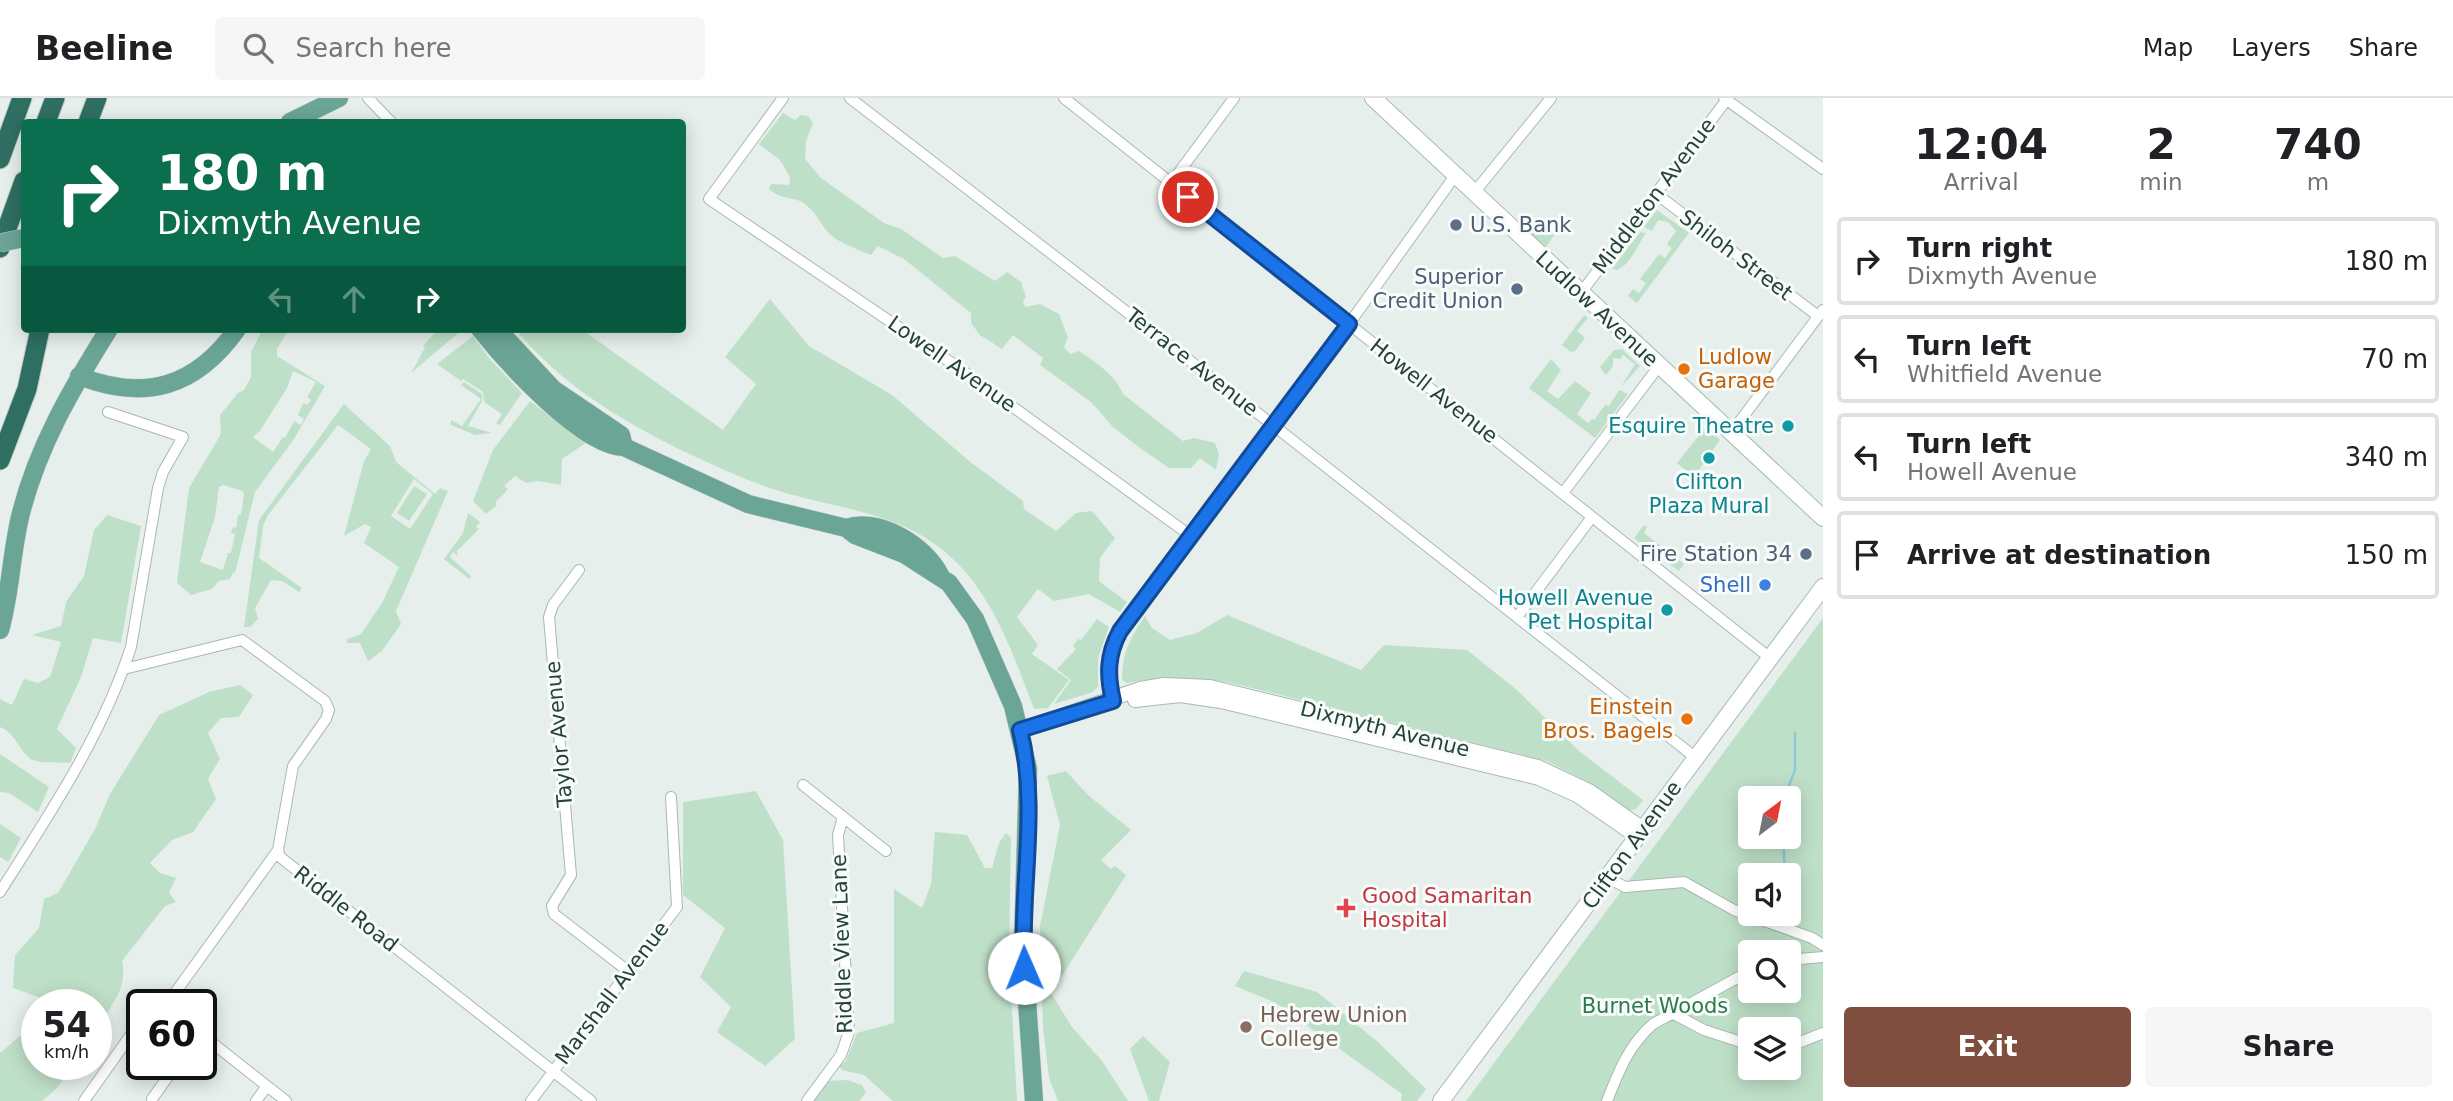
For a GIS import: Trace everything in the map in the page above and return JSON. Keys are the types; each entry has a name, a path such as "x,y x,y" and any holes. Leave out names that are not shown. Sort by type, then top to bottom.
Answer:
{"highway":[{"path":"0,159 22,98"},
{"path":"47,119 55,98"},
{"path":"90,119 97,98"},
{"path":"0,246 21,189"},
{"path":"0,460 27,389 39,333"}],"main road":[{"name":"Ludlow Avenue","path":"1373,98 1454,177 1823,518"},
{"path":"295,119 328,100"},
{"path":"0,246 21,239"},
{"path":"0,630 11,582 19,523 33,471 54,422 106,333"},
{"path":"79,376 119,389 154,388 204,365 233,333"},
{"path":"483,333 510,366 552,405 613,447 624,447 748,504 846,528 859,523 904,539 931,558 940,575 958,593 975,619 1020,730 1028,783 1023,944 1034,1101"},
{"path":"501,333 542,379 582,411 621,435 624,447"},
{"name":"Clifton Avenue","path":"1441,1101 1823,587"}],"street":[{"path":"368,98 388,119"},
{"name":"Lowell Avenue","path":"783,98 709,199 981,384 1191,536"},
{"name":"Terrace Avenue","path":"850,98 1273,425 1696,758"},
{"name":"Howell Avenue","path":"1064,98 1080,103 1171,183 1770,658"},
{"path":"1171,183 1234,98"},
{"path":"1473,194 1551,98"},
{"path":"1726,99 1823,170"},
{"name":"Middleton Avenue","path":"1580,294 1726,99"},
{"path":"1113,701 1108,669 1115,641 1454,177"},
{"name":"Shiloh Street","path":"1655,193 1821,313"},
{"path":"1731,433 1821,313"},
{"path":"1563,493 1658,366"},
{"path":"0,892 78,769 124,669 131,646 158,488 163,472 183,437 108,412"},
{"path":"1517,617 1592,517"},
{"name":"Taylor Avenue","path":"579,570 553,605 549,617 571,875 552,906 554,914 628,971"},
{"name":"Riddle Road","path":"124,669 242,640 325,701 329,710 326,719 293,766 278,850 284,861 591,1101"},
{"name":"Dixmyth Avenue","path":"1020,730 1113,701 1125,693 1164,685 1210,687 1538,766 1589,791 1641,833"},
{"path":"803,785 886,851"},
{"name":"Marshall Avenue","path":"531,1101 677,907 671,797"},
{"name":"Riddle View Lane","path":"807,1101 841,1055 849,1032 838,835 843,817"},
{"path":"178,989 278,850"},
{"path":"1608,878 1625,887 1684,881 1734,910 1812,938 1823,945"},
{"path":"1801,959 1823,957"},
{"path":"1607,1101 1626,1055 1640,1036 1653,1024 1738,978"},
{"path":"1674,1014 1704,1030 1738,1041"},
{"path":"1801,1042 1823,1033"},
{"path":"84,1101 126,1042"},
{"path":"217,1047 286,1101"},
{"path":"152,1099 166,1080"},
{"path":"256,1101 267,1086"}],"green space":[{"path":"783,113 795,120 801,115 808,116 813,123 806,141 805,159 821,178 884,223 901,229 943,258 955,256 995,281 1007,272 1021,282 1026,297 1023,301 1025,307 1040,304 1059,314 1068,338 1064,347 1070,354 1079,351 1099,365 1116,381 1123,394 1183,441 1194,438 1215,443 1219,454 1216,470 1200,458 1191,468 1169,468 1113,427 1091,402 1040,365 1043,358 1013,335 1002,349 980,335 971,323 971,313 904,259 878,246 871,255 841,242 826,230 805,204 769,189 771,184 789,185 790,177 780,160 759,144"},
{"path":"1657,210 1689,233 1637,303 1628,296 1633,289 1639,293 1646,283 1640,279 1659,254 1665,258 1672,248 1667,244 1676,231 1668,222 1658,220 1652,231 1644,227"},
{"path":"1531,218 1554,235 1546,247 1524,227"},
{"path":"1640,232 1646,233 1630,259 1617,270 1612,269"},
{"path":"770,299 809,346 892,395 969,461 1023,501 1024,509 1056,531 1076,513 1092,511 1115,538 1100,558 1099,581 1127,602 1120,612 1089,594 1054,601 1038,589 1017,617 1038,645 1032,654 1069,680 1048,708 1034,709 1012,651 994,614 971,579 940,548 900,525 761,485 657,438 571,383 519,333 587,333 723,430 756,384 725,357"},
{"path":"1584,315 1588,318 1577,331 1585,338 1575,351 1571,352 1562,345"},
{"path":"261,333 287,333 277,349 277,356 325,386 294,439 255,492 235,573 233,572 230,579 219,581 212,589 191,595 177,583 189,488 221,434 220,415 238,393 244,390 251,377 251,352","holes":["293,371 316,382 307,397 311,400 307,405 303,403 298,415 304,419 301,425 294,421 273,452 253,437 260,431 287,388","223,485 243,491 241,515 238,515 236,528 233,527 231,533 235,534 231,553 228,553 223,570 200,562 215,517 219,487"]},
{"path":"434,333 458,333 411,373 425,348 423,346"},
{"path":"473,336 490,359 522,393 500,425 496,424 502,414 484,402 483,392 437,364"},
{"path":"1622,349 1640,366 1621,387 1635,364 1623,355 1620,359 1613,358 1613,366 1606,375 1600,367 1614,350"},
{"path":"1551,359 1561,370 1547,391 1558,399 1575,381 1591,393 1577,414 1588,423 1594,420 1605,405 1609,406 1619,390 1628,394 1595,438 1529,388"},
{"path":"464,382 482,394 482,401 468,426 492,433 475,435 451,425 451,420 462,426 481,399 461,385"},
{"path":"530,401 586,443 562,459 561,485 538,481 526,483 515,476 504,486 508,489 495,503 497,505 486,514 473,501 493,450"},
{"path":"344,404 390,446 396,462 435,494 440,488 448,491 396,611 401,624 382,651 368,661 360,643 347,643 347,639 361,634 382,603 399,567 364,543 371,527 365,524 344,536 364,461 371,449 338,425 268,515 263,526 259,558 302,588 299,592 282,581 271,580 255,608 258,619 250,627 244,627 259,520","holes":["414,479 433,494 410,529 391,516"]},
{"path":"1706,427 1720,440 1694,477 1677,463"},
{"path":"414,486 427,494 409,521 397,513"},
{"path":"468,513 480,522 476,527 479,529 457,551 458,556 453,552 450,557 471,576 469,579 444,559 463,533"},
{"path":"107,515 141,526 121,643 93,638 81,677 57,729 76,748 70,763 35,761 26,755 10,733 0,727 0,699 12,705 24,679 38,683 50,677 61,642 32,635 61,626 66,602 84,576 94,530"},
{"path":"1644,525 1647,527 1644,533 1684,564 1679,571 1634,538"},
{"path":"1227,615 1361,670 1384,645 1467,650 1518,691 1579,751 1643,800 1636,809 1628,811 1591,783 1547,761 1227,682 1177,678 1127,683 1122,680 1123,662 1128,646 1145,616 1152,628 1170,640 1197,633"},
{"name":"Burnet Woods","path":"1823,618 1823,1101 1466,1101"},
{"path":"1097,619 1109,627 1098,658 1098,687 1093,692 1054,704 1071,680 1057,669 1076,649 1073,646 1078,639 1081,640"},
{"path":"240,685 253,695 239,717 221,718 208,733 220,759 208,779 216,799 193,832 172,840 150,863 160,873 176,878 169,893 176,902 165,906 122,961 123,980 112,1005 112,989 21,991 13,988 15,955 39,928 44,899 58,893 95,829 110,794 159,715 209,692"},
{"path":"0,754 49,787 38,812 9,793 0,792"},
{"path":"1066,771 1088,795 1131,830 1101,860 1111,869 1115,866 1126,875 1051,993 1072,1027 1102,1061 1128,1101 1058,1101 1049,1078 1043,1027 1040,926 1060,825 1047,776"},
{"path":"756,791 783,840 795,1039 765,1066 717,1032 731,1007 700,977 725,928 683,895 683,802"},
{"path":"0,824 21,838 8,862 0,857"},
{"path":"935,832 967,835 985,868 992,868 999,843 1006,833 1011,838 1009,954 1017,1101 893,1101 864,1075 842,1070 839,1066 846,1061 857,1033 894,1023 894,889 922,908 931,884"},
{"path":"1244,971 1317,992 1378,1042 1426,1089 1417,1101 1401,1101 1402,1094 1276,1003 1235,986"},
{"path":"21,1035 21,1080 62,1080 42,1101 0,1101 0,1053"},
{"path":"1143,1036 1170,1062 1159,1101 1149,1101 1130,1049"},
{"path":"847,1080 862,1085 866,1093 859,1101 813,1101 828,1081"}],"waterway":[{"path":"1789,786 1795,770 1795,733"},
{"path":"1784,849 1784,863"}],"place":[{"name":"U.S. Bank","path":"1456,225"},
{"name":"Superior Credit Union","path":"1517,289"},
{"name":"Ludlow Garage","path":"1684,369"},
{"name":"Esquire Theatre","path":"1788,426"},
{"name":"Clifton Plaza Mural","path":"1709,458"},
{"name":"Fire Station 34","path":"1806,554"},
{"name":"Shell","path":"1765,585"},
{"name":"Howell Avenue Pet Hospital","path":"1667,610"},
{"name":"Einstein Bros. Bagels","path":"1687,719"},
{"name":"Good Samaritan Hospital","path":"1346,908"},
{"name":"Hebrew Union College","path":"1246,1027"}],"route":[{"path":"1024,968 1029,798 1028,769 1020,730 1113,701 1108,669 1110,652 1120,631 1349,324 1188,197"}]}
